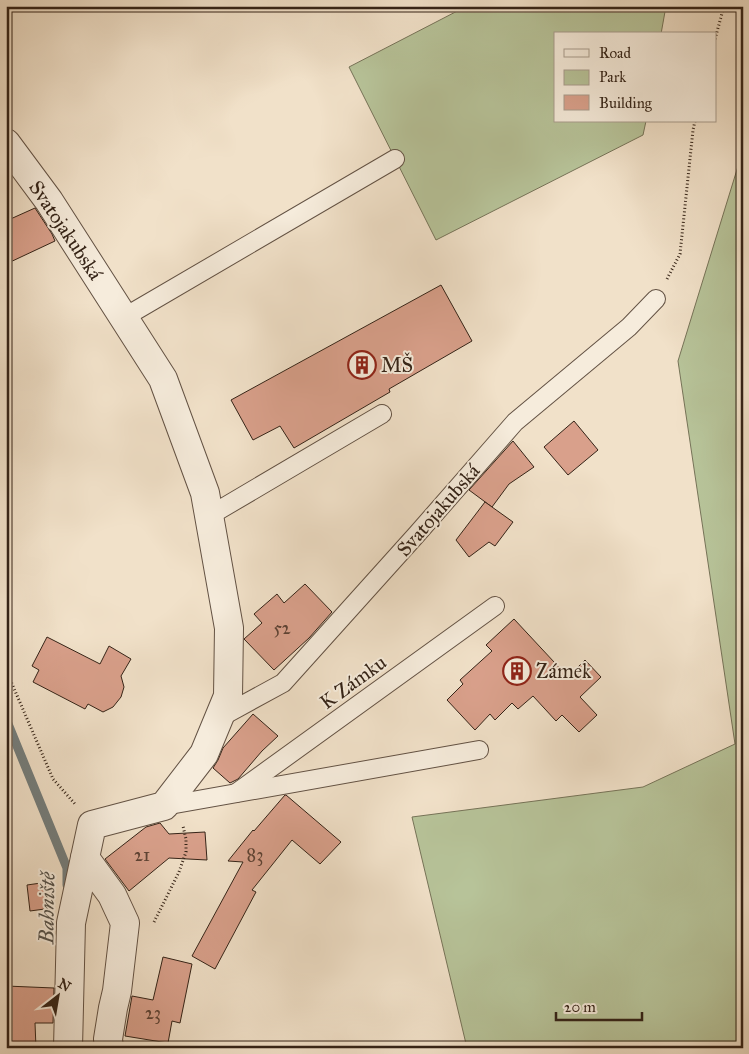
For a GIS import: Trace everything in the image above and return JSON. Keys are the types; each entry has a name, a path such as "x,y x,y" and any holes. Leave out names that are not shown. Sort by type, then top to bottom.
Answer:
{"street":[{"name":"Svatojakubská","path":"6,143 49,201 163,379 205,493 229,628 228,696 204,754 171,804"},
{"path":"68,1048 71,923 92,825 171,804"},
{"path":"85,858 112,895 125,923 117,990 108,1039 109,1048"}],"lane":[{"path":"124,318 395,159"},
{"name":"Svatojakubská","path":"219,718 283,683 515,422 629,327 656,299"},
{"path":"209,516 382,414"},
{"name":"K Zámku","path":"236,793 495,606"},
{"path":"171,804 479,750"}],"path":[{"path":"716,36 724,6"},
{"path":"656,299 680,254 695,122"},
{"path":"6,670 54,779 92,825"},
{"path":"152,926 179,872 186,852 186,839 171,804"}],"green space":[{"path":"467,6 666,6 661,32 554,32 554,122 646,122 643,135 436,240 349,67"},
{"path":"743,150 743,1048 467,1048 412,817 643,787 735,744 678,361"}],"building":[{"path":"35,208 55,241 6,264 6,221"},
{"name":"MŠ","path":"441,285 472,341 389,389 390,392 294,448 280,426 253,440 231,400"},
{"path":"574,421 598,450 568,475 544,447"},
{"path":"513,441 534,467 509,484 492,507 469,490"},
{"path":"485,502 513,522 495,546 489,542 469,557 456,540"},
{"path":"305,584 332,612 309,638 274,670 244,639 262,623 254,614 277,594 284,603"},
{"name":"Zámek","path":"514,619 568,677 585,660 601,677 580,697 597,715 579,732 562,715 556,721 533,696 518,709 512,703 495,720 490,714 475,730 447,700 463,684 460,680 492,651 486,645"},
{"path":"47,637 100,664 109,646 131,659 121,676 124,687 121,697 113,707 103,712 88,704 85,709 33,682 39,670 32,666"},
{"path":"253,714 278,736 238,779 230,783 213,768 223,748"},
{"path":"285,795 341,842 320,864 292,840 252,890 256,892 215,969 192,956 243,862 228,861"},
{"path":"160,823 169,834 205,832 207,860 169,858 129,891 105,859 146,827"},
{"path":"48,882 52,908 30,911 27,885"},
{"path":"163,957 192,964 180,1023 172,1021 168,1043 125,1036 132,996 153,1000"},
{"path":"6,986 54,988 53,1023 35,1023 36,1048 6,1048"}],"waterway":[{"name":"Bahniště","path":"6,719 67,868 67,885"}],"place":[{"name":"MŠ","path":"362,365"},
{"name":"Zámek","path":"517,671"}]}
